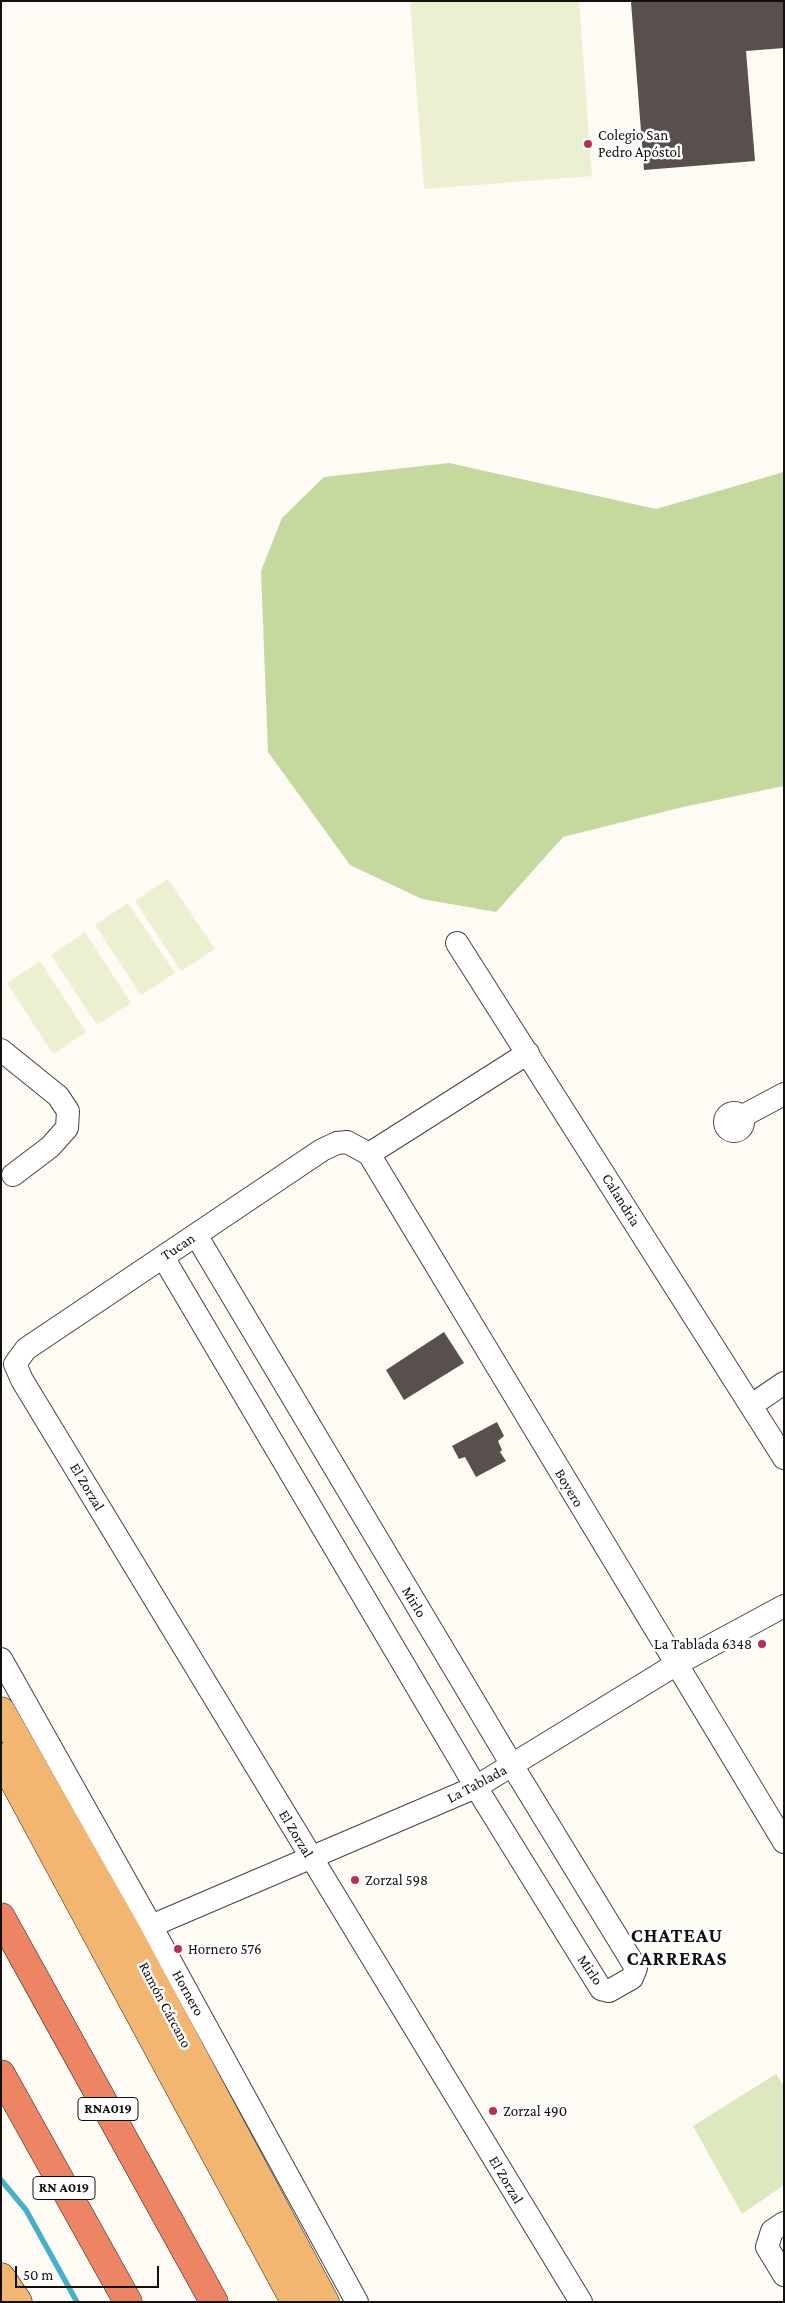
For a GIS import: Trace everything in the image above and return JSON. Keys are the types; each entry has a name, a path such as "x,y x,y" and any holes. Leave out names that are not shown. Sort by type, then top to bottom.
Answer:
{"highway":[{"name":"RNA019","path":"1,1917 214,2302"},
{"name":"RN A019","path":"1,2074 128,2302"}],"main road":[{"name":"Ramón Cárcano","path":"1,1711 128,1934 325,2302"},
{"name":"Ramón Cárcano","path":"1,1758 294,2302"},
{"path":"1,2277 18,2302"}],"street":[{"name":"Calandria","path":"457,943 784,1458"},
{"path":"1,1050 58,1096 68,1111 67,1128 50,1147 13,1175"},
{"path":"369,1154 528,1053"},
{"path":"741,1117 784,1094"},
{"name":"Tucan","path":"15,1364 26,1349 322,1150 337,1143 347,1142 369,1154"},
{"name":"Boyero","path":"369,1154 784,1842"},
{"name":"Mirlo","path":"163,1257 476,1786 601,1989 609,1991 632,1978 636,1968 512,1766 196,1235"},
{"name":"El Zorzal","path":"15,1364 27,1388 581,2302"},
{"path":"752,1405 784,1383"},
{"name":"La Tablada","path":"151,1926 476,1786 512,1766 676,1665 784,1606"},
{"name":"Hornero","path":"1,1659 151,1926 356,2302"},
{"path":"784,2223 772,2230 767,2247 784,2275"}],"green space":[{"path":"410,1 579,1 592,176 424,189"},
{"path":"449,463 656,509 784,472 784,786 683,807 563,837 496,912 422,899 350,865 268,752 261,571 282,518 324,477"},
{"path":"168,879 215,949 181,971 135,901"},
{"path":"128,903 175,973 141,995 95,925"},
{"path":"85,932 131,1003 97,1025 51,955"},
{"path":"40,961 86,1032 53,1054 7,983"},
{"path":"776,2074 784,2086 784,2185 742,2214 693,2126"}],"building":[{"path":"784,1 784,48 746,51 755,161 644,170 631,2"},
{"path":"444,1332 464,1363 404,1400 386,1370"},
{"path":"497,1422 504,1436 498,1441 502,1450 500,1452 506,1461 476,1477 465,1457 459,1459 452,1446"}],"waterway":[{"path":"1,2180 26,2210 77,2302"}],"place":[{"name":"Colegio San Pedro Apóstol","path":"588,144"},
{"name":"La Tablada 6348","path":"762,1644"},
{"name":"Zorzal 598","path":"355,1880"},
{"name":"Hornero 576","path":"178,1949"},
{"name":"Zorzal 490","path":"493,2111"}],"district":[{"name":"CHATEAU CARRERAS","path":"677,1948"}]}
